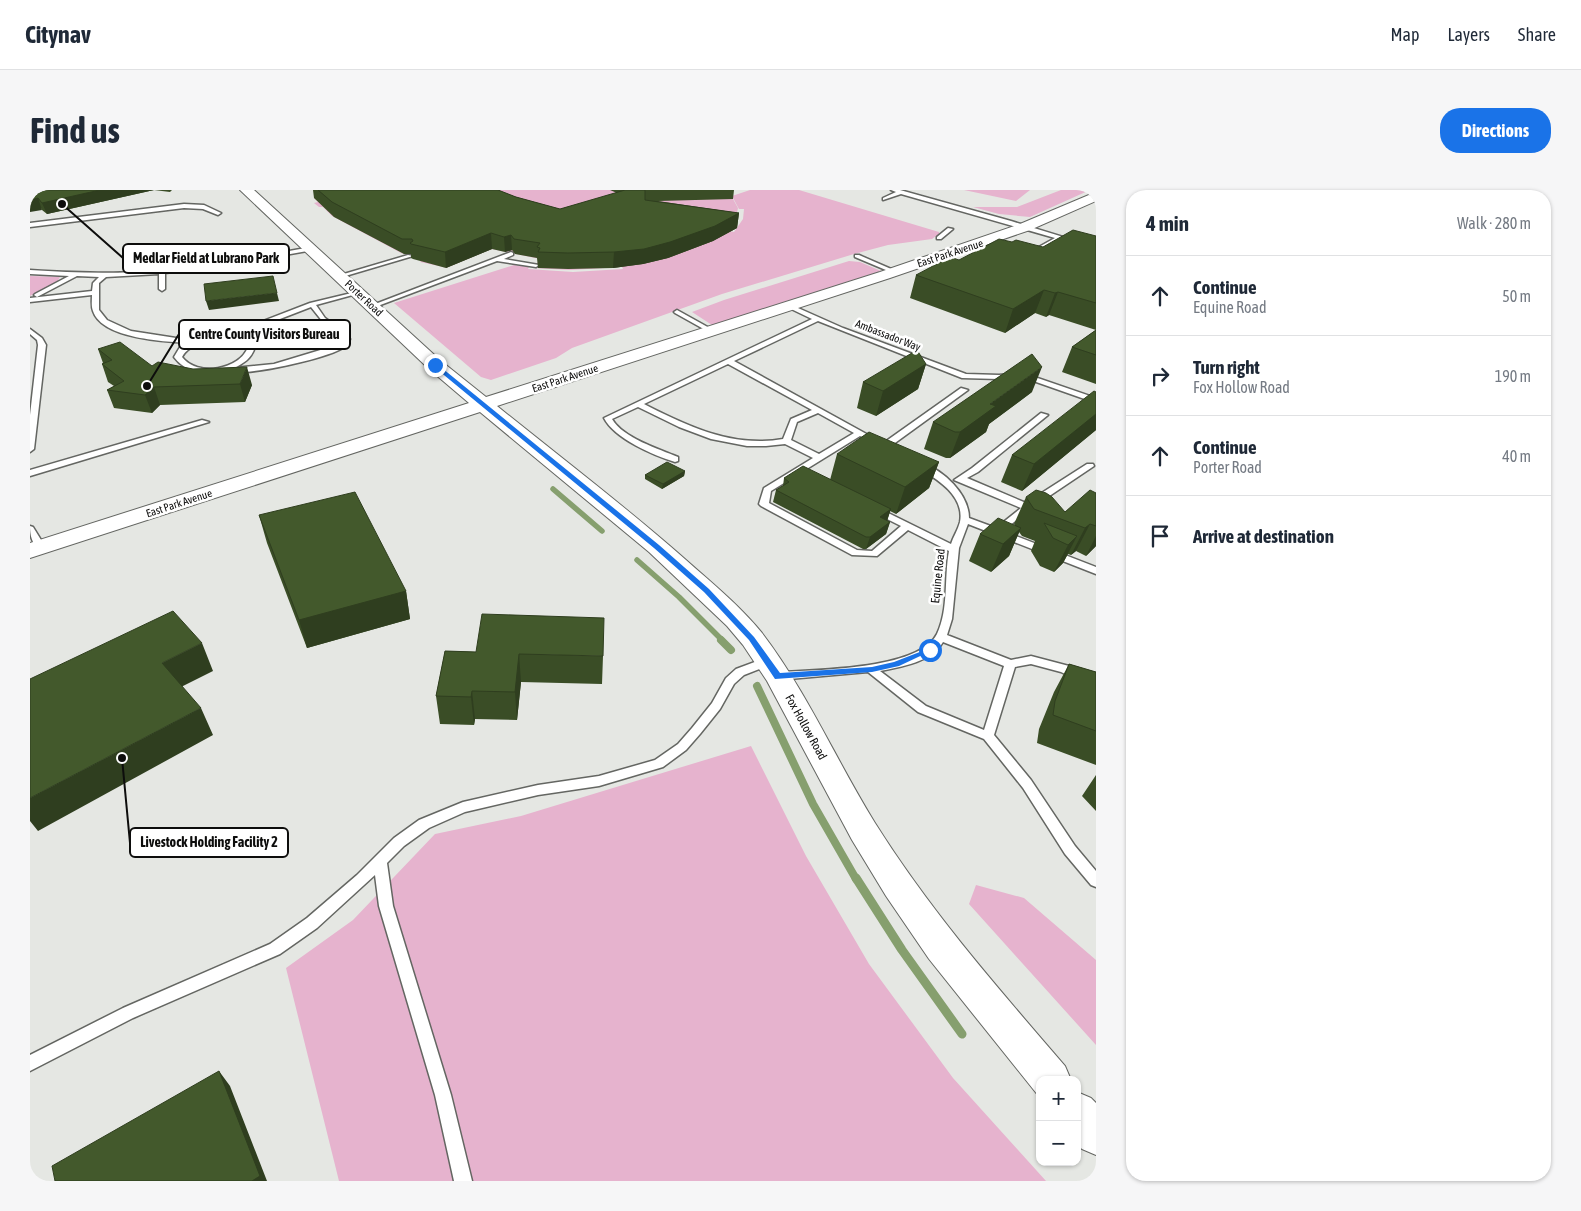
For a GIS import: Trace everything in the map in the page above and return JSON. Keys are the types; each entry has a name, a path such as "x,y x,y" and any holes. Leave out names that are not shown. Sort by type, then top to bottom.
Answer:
{"main road":[{"name":"Porter Road","path":"246,190 435,365 482,405"},
{"name":"East Park Avenue","path":"35,550 895,272 1025,227 1096,196"},
{"name":"Fox Hollow Road","path":"482,405 657,547 736,620 773,669 863,831 898,886 941,947 1048,1076"},
{"path":"1081,1117 1096,1135"}],"lane":[{"path":"894,190 1096,249"},
{"path":"885,199 901,192"},
{"path":"158,202 184,204 218,213"},
{"path":"30,225 184,206 204,208"},
{"path":"91,217 93,213 113,208"},
{"path":"939,238 950,229"},
{"path":"1027,256 1059,238"},
{"path":"30,272 104,275 162,272 218,266 311,249"},
{"path":"373,306 511,254"},
{"path":"340,276 410,256"},
{"path":"857,256 895,272"},
{"path":"496,260 536,265"},
{"path":"162,272 162,289"},
{"path":"30,299 77,274"},
{"path":"104,275 96,283 96,312 112,327 140,336 202,340 228,337 239,338 252,346 252,352 248,358 225,368"},
{"path":"228,337 312,304 358,292"},
{"path":"30,299 96,293"},
{"path":"202,340 183,349 178,357 180,362 188,368 197,370 225,368 244,370 300,360 340,347 345,343 344,334 323,319 312,304"},
{"name":"Ambassador Way","path":"789,306 817,319 965,376 999,378 1023,375 1096,401"},
{"path":"677,312 711,331"},
{"path":"675,459 618,432 609,423 608,418 817,319"},
{"path":"252,346 280,340 328,323"},
{"path":"30,331 40,339 42,345 33,389 30,449"},
{"path":"728,361 889,448 964,390"},
{"path":"638,404 682,427 732,440 763,444 786,440 820,458"},
{"path":"786,440 794,421 819,410"},
{"path":"948,484 962,479 1044,415"},
{"path":"30,473 205,422"},
{"path":"860,434 820,458 804,473 767,490 764,504 854,553 874,554 907,526"},
{"path":"913,461 948,484 961,502 966,520 1096,571"},
{"path":"998,531 1027,507 1090,466"},
{"path":"962,479 1027,507"},
{"path":"866,505 953,549"},
{"name":"Equine Road","path":"941,637 948,613 953,549 966,520"},
{"path":"30,529 35,550"},
{"path":"30,1063 128,1012 275,949 312,923 399,842 424,824 463,807 538,790 600,781 659,764 682,747 716,706 730,680 740,672 773,669 872,670 896,664 930,650 941,637 1010,664 1031,660 1066,669 1096,684"},
{"path":"988,736 1010,664"},
{"path":"872,670 922,709 988,736 1026,784 1070,850 1096,881"},
{"path":"380,860 386,906 442,1095 463,1181"}],"shaded area":[{"path":"358,190 700,190 733,199 738,208 735,222 729,231 734,232 743,219 744,209 739,209 732,196 750,190 799,190 939,232 939,234 932,239 888,245 854,254 722,294 572,348 556,358 491,380 481,377 394,303 514,265 529,267 528,269 573,272 623,269 622,267 570,270 533,268 540,259 492,249 446,268 420,262 422,260 401,253 332,216 323,207 319,207 314,203 318,202 314,198"},
{"path":"964,190 1030,190 1016,201"},
{"path":"1061,190 1090,190 1030,217 999,214 973,207 1017,207"},
{"path":"849,261 860,262 881,271 712,325 692,312 724,300"},
{"path":"30,276 60,277 57,282 30,296"},
{"path":"751,746 806,856 869,964 953,1078 1046,1181 339,1181 286,968 353,920 435,834 521,816"},
{"path":"976,885 1024,898 1096,960 1096,1045 969,904"}],"building":[{"path":"30,190 100,190 42,203 38,198 30,200"},
{"path":"318,190 498,190 560,209 625,190 645,190 645,200 739,213 715,226 644,249 614,252 538,252 540,248 537,247 540,243 514,239 511,235 504,237 491,233 445,252 411,244 412,239 402,239 332,202"},
{"path":"1073,230 1096,236 1096,303 1044,290 1013,309 916,275 950,257 959,260 999,239 1012,242 1016,240 1043,247"},
{"path":"273,276 277,293 206,301 204,284"},
{"path":"1096,330 1096,355 1072,347"},
{"path":"120,342 152,366 158,362 193,369 247,367 240,384 154,387 145,395 107,390 124,381 102,364 112,360 98,349"},
{"path":"917,350 926,364 883,391 863,382"},
{"path":"1032,354 1042,367 990,404 996,406 960,432 955,432 933,422"},
{"path":"1094,391 1096,392 1096,414 1034,464 1012,455"},
{"path":"869,432 939,462 905,487 837,454"},
{"path":"667,462 685,471 663,484 645,475"},
{"path":"803,466 891,509 880,517 890,522 870,537 866,537 776,490 789,482 784,478"},
{"path":"1036,490 1052,497 1065,512 1090,490 1096,493 1096,526 1090,524 1085,528 1034,509 1026,497"},
{"path":"355,492 406,591 299,620 259,515"},
{"path":"998,518 1021,528 1003,544 980,534"},
{"path":"1044,523 1077,536 1068,545 1053,538"},
{"path":"173,611 202,643 162,663 201,708 30,798 30,679"},
{"path":"482,614 604,618 603,656 519,654 515,692 472,691 471,697 436,696 445,651 476,652"},
{"path":"1069,664 1096,672 1096,731 1053,715 1055,701"},
{"path":"219,1071 260,1176 252,1181 55,1181 52,1166"}],"waterway":[{"path":"553,489 602,531"},
{"path":"637,560 679,597 723,641"},
{"path":"721,640 731,650"},
{"path":"757,686 813,804 856,879"},
{"path":"856,878 902,950 962,1034"}],"place":[{"name":"Medlar Field at Lubrano Park","path":"62,204"},
{"name":"Centre County Visitors Bureau","path":"147,386"},
{"name":"Livestock Holding Facility 2","path":"122,758"}],"route":[{"path":"435,365 467,394 513,429 657,547 706,591 736,620 778,676 872,670 896,664 930,650"}]}
